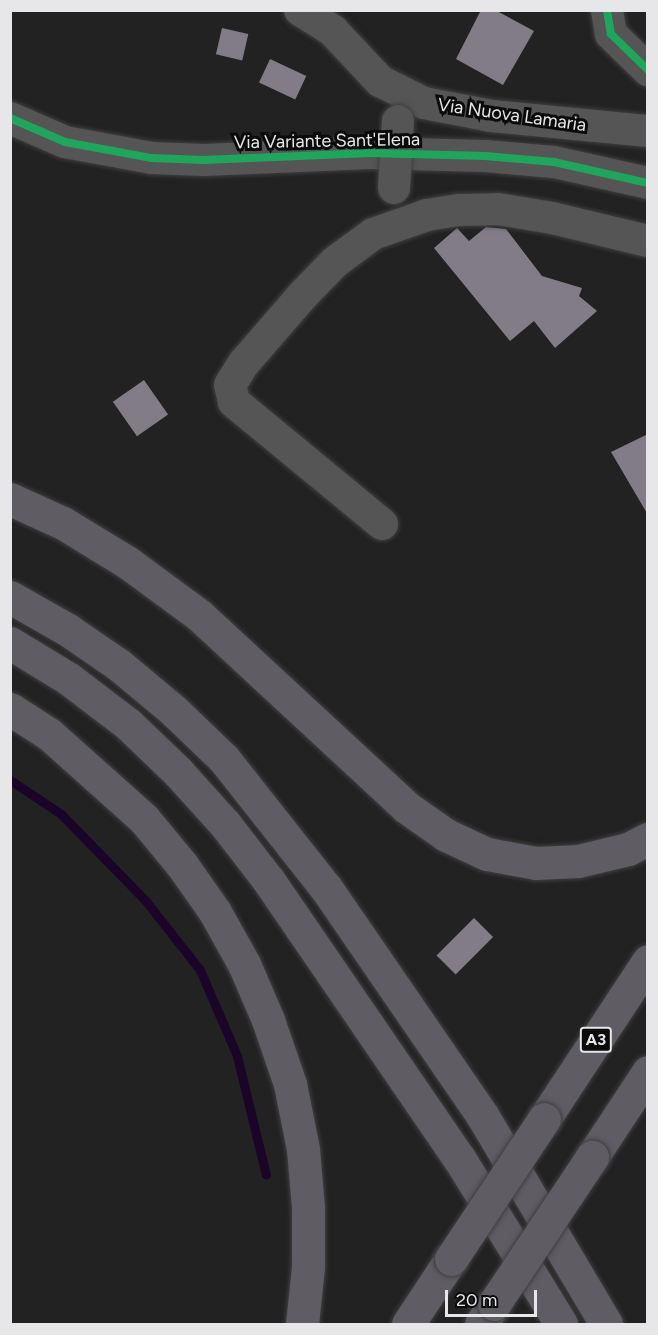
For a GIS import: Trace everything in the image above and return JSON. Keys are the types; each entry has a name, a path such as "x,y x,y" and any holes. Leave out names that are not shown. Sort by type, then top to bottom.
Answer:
{"highway":[{"path":"10,499 63,522 127,562 199,615 406,807 446,835 487,854 536,862 578,861 628,849 648,839"},
{"path":"10,597 68,630 119,666 173,710 224,759 326,888 482,1115 606,1324"},
{"path":"10,644 69,679 128,724 178,772 225,824 269,881 459,1158 561,1324"},
{"path":"10,709 49,734 144,819 182,865 215,912 244,964 268,1020 290,1084 303,1149 308,1207 308,1267 302,1324"},
{"name":"A3","path":"408,1324 648,961"},
{"path":"487,1314 648,1072"}],"street":[{"name":"Via Nuova Lamaria","path":"300,10 333,31 380,81 424,103 492,116 648,131"},
{"path":"607,10 611,34 648,70"},
{"path":"393,225 399,90"},
{"name":"Via Variante Sant'Elena","path":"10,118 65,142 151,158 204,160 370,153 485,156 555,162 648,183"},
{"path":"382,524 234,402 230,385 244,363 327,270 373,234 393,225 448,211 498,210 552,218 648,241"}],"building":[{"path":"481,10 495,10 534,31 503,85 456,59"},
{"path":"222,28 248,34 242,60 216,54"},
{"path":"270,59 306,76 295,99 259,83"},
{"path":"486,227 506,229 542,276 582,288 579,296 597,311 555,348 534,321 510,341 434,248 457,228 469,241"},
{"path":"144,380 168,414 137,436 113,402"},
{"path":"648,434 648,515 611,452"},
{"path":"474,918 493,937 456,975 437,955"}],"waterway":[{"path":"10,780 61,814 145,900 200,970 237,1056 266,1175"}],"cycle path":[{"path":"607,10 611,34 648,70"},
{"path":"10,118 65,142 151,158 204,160 370,153 485,156 554,162 648,183"}]}
